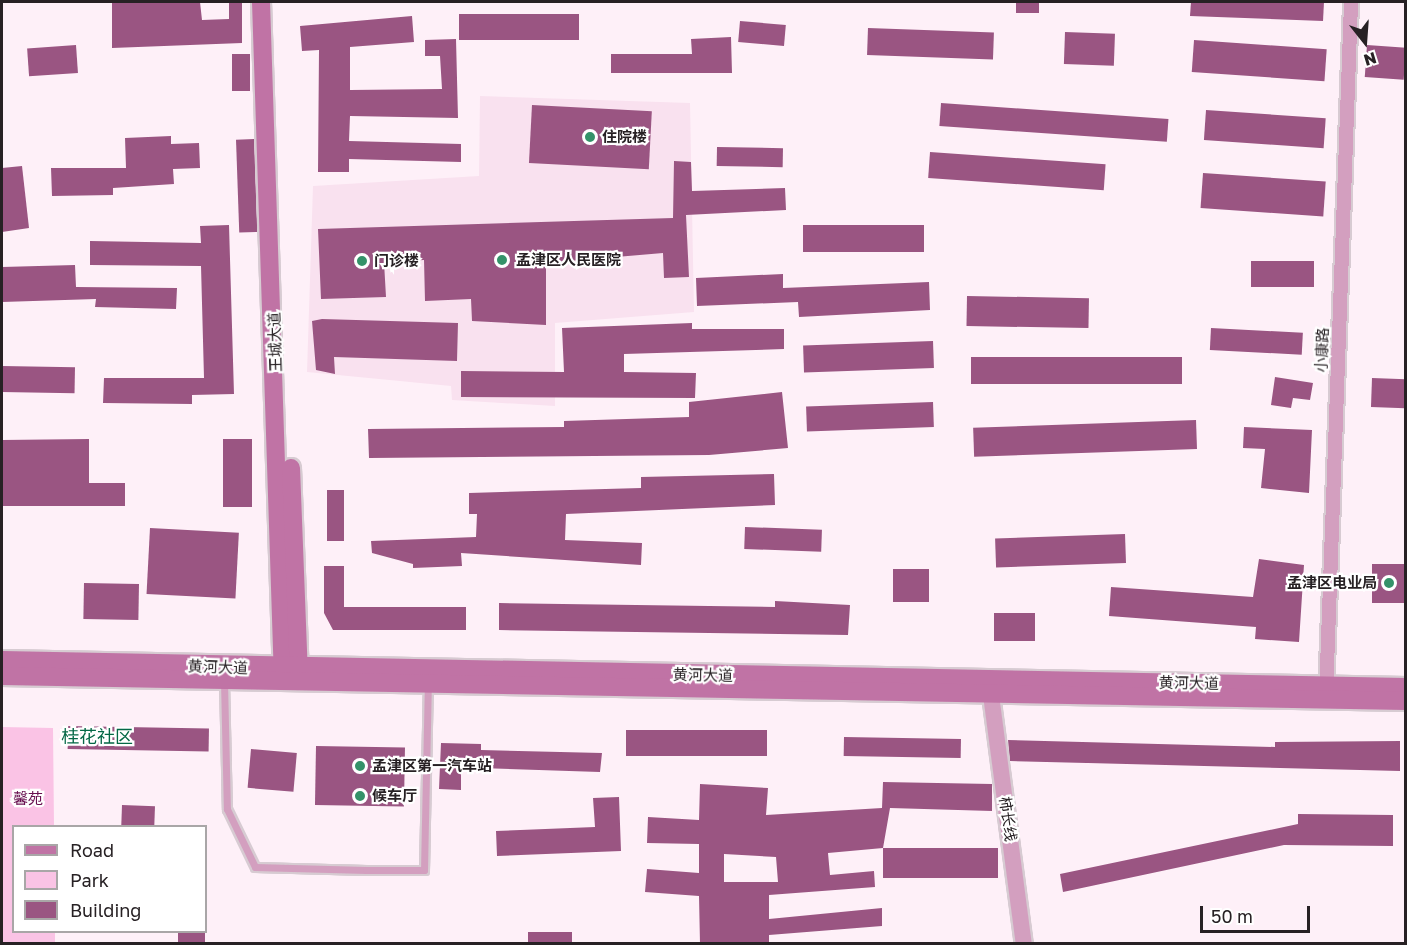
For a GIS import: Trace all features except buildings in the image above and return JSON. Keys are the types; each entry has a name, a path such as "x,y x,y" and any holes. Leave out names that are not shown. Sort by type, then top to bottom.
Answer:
{"main road":[{"name":"王城大道","path":"261,2 291,676"},
{"name":"王城大道","path":"272,2 291,676"},
{"name":"黄河大道","path":"2,660 224,675"},
{"name":"黄河大道","path":"2,676 224,675 1406,687"},
{"name":"黄河大道","path":"428,678 991,695 1406,701"}],"street":[{"name":"小康路","path":"1325,699 1351,2"},
{"name":"柿长线","path":"991,695 1024,944"}],"lane":[{"path":"224,675 227,809 255,867 366,870 424,870 428,678"}],"shaded area":[{"name":"孟津区人民医院","path":"480,96 690,103 694,312 555,323 555,406 452,400 451,386 307,372 313,186 479,176"}],"green space":[{"name":"馨苑","path":"2,727 53,728 54,825 12,825 12,933 55,933 55,943 2,943"}],"place":[{"name":"住院楼","path":"590,137"},
{"name":"孟津区人民医院","path":"502,260"},
{"name":"门诊楼","path":"362,261"},
{"name":"孟津区电业局","path":"1389,583"},
{"name":"孟津区第一汽车站","path":"360,766"},
{"name":"候车厅","path":"360,796"}],"district":[{"name":"桂花社区","path":"97,736"}]}
